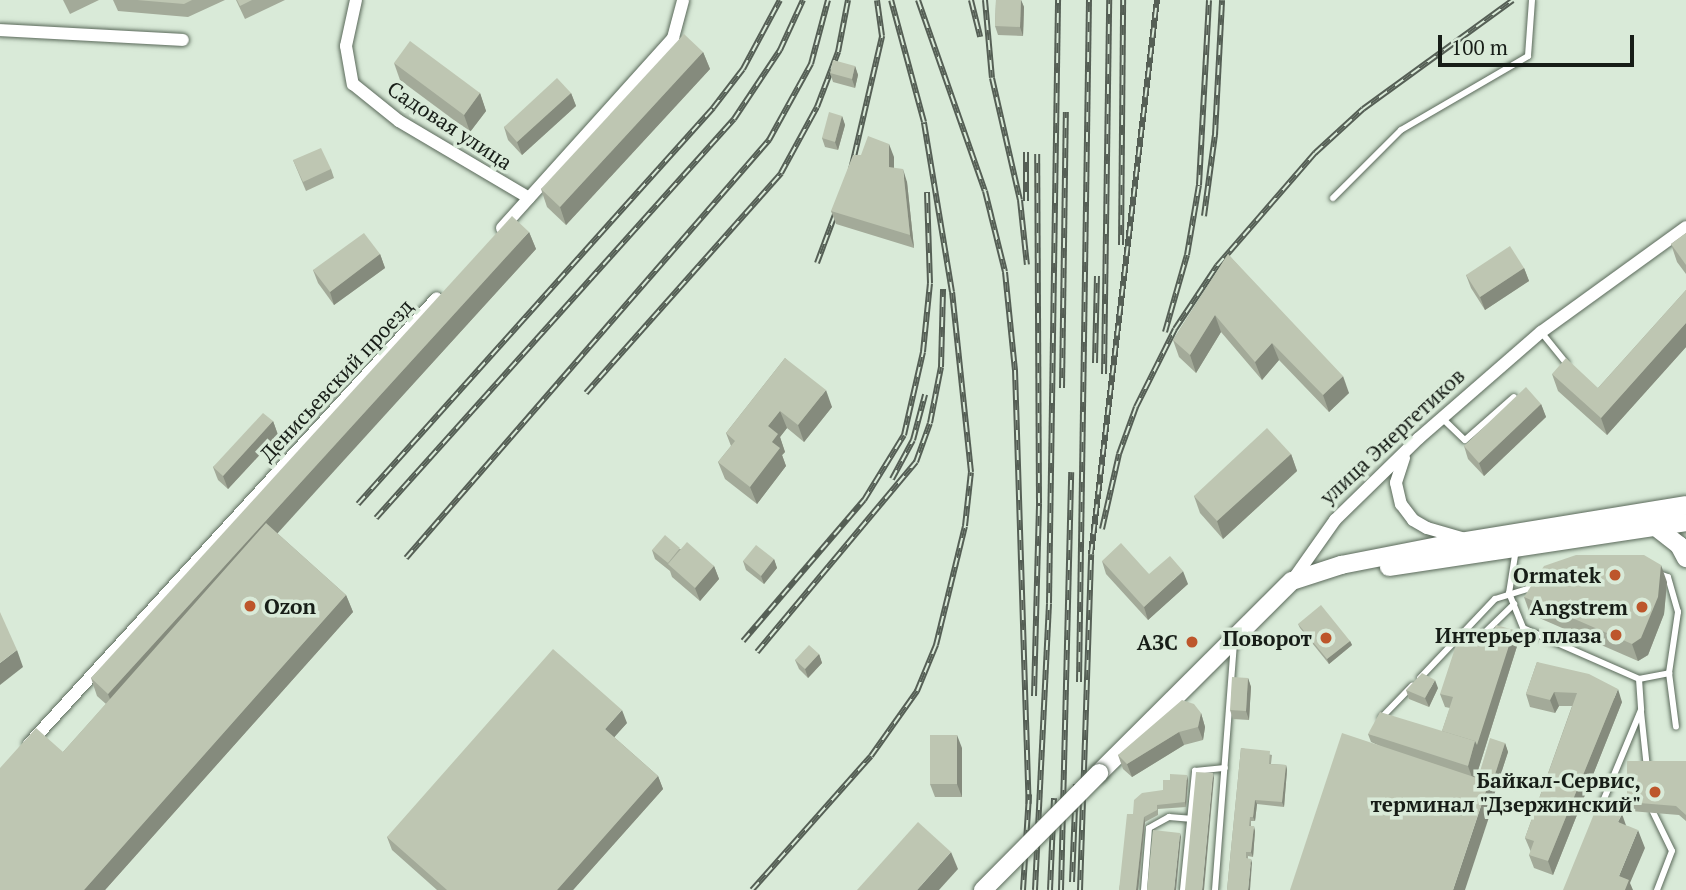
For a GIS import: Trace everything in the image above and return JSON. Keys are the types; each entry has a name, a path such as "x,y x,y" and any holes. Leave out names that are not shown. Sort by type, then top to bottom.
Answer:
{"main road":[{"path":"1656,520 1686,503"},
{"path":"1292,581 1656,520 1686,522"},
{"path":"1656,520 1679,545 1686,558"},
{"path":"1292,581 1341,565 1476,540 1517,542"},
{"name":"улица Энергетиков","path":"983,890 1292,581"}],"street":[{"name":"Садовая улица","path":"356,0 346,46 353,83 400,121 529,198"},
{"path":"491,239 673,38 683,0"},
{"path":"0,30 183,40"},
{"name":"улица Энергетиков","path":"1292,581 1335,520 1419,438 1541,332 1686,227"},
{"name":"Денисьевский проезд","path":"19,754 444,291"},
{"path":"1419,438 1399,465 1396,482 1401,504 1413,520 1427,528 1476,540"}],"lane":[{"path":"1333,198 1401,130 1528,56 1532,0"},
{"path":"1541,332 1566,363"},
{"path":"1442,418 1465,440 1514,397"},
{"path":"1517,542 1509,593 1523,628 1639,679 1669,673"},
{"path":"1649,571 1668,577 1678,612 1669,673 1676,727"},
{"path":"1375,725 1495,599 1545,582"},
{"path":"1472,645 1514,604"},
{"path":"1216,890 1235,637"},
{"path":"1639,679 1647,768"},
{"path":"1593,826 1641,710"},
{"path":"1183,890 1195,771 1225,768"},
{"path":"1653,813 1672,851 1657,890"},
{"path":"1144,890 1149,828 1169,817 1190,819"}],"building":[{"path":"137,0 192,0 184,4"},
{"path":"237,0 252,0 240,6"},
{"path":"996,0 1021,0 1020,27 995,26"},
{"path":"684,34 703,52 560,207 541,189"},
{"path":"410,41 480,93 464,115 394,63"},
{"path":"833,60 855,66 852,79 830,73"},
{"path":"557,78 571,93 517,142 504,127"},
{"path":"829,112 842,116 835,142 822,138"},
{"path":"868,136 889,144 889,167 903,169 910,235 831,211 853,155 861,155"},
{"path":"321,148 331,169 303,182 293,160"},
{"path":"512,216 529,232 108,694 91,678"},
{"path":"364,233 380,254 330,292 313,270"},
{"path":"1686,233 1686,265 1671,244"},
{"path":"1510,246 1524,268 1480,297 1466,275"},
{"path":"1228,254 1343,376 1323,395 1272,343 1255,362 1215,315 1190,355 1173,340"},
{"path":"1686,290 1686,323 1601,418 1552,374 1566,358 1598,388"},
{"path":"785,358 826,390 798,425 780,411 768,426 778,434 772,442 780,448 750,487 718,462 735,441 726,433"},
{"path":"1526,387 1541,404 1479,463 1464,446"},
{"path":"263,413 273,421 223,476 213,467"},
{"path":"1267,428 1291,454 1217,521 1194,496"},
{"path":"266,523 346,595 84,890 0,890 0,768 36,728 63,752"},
{"path":"665,535 680,548 668,563 652,550"},
{"path":"687,542 714,566 695,588 668,564"},
{"path":"1121,543 1149,574 1170,556 1183,571 1144,607 1102,561"},
{"path":"756,545 774,559 761,576 743,561"},
{"name":"Интерьер плаза","path":"1576,555 1644,555 1661,565 1658,597 1641,638 1632,644 1524,597 1544,566"},
{"path":"1321,605 1350,641 1327,659 1298,624"},
{"path":"0,612 17,650 0,663"},
{"path":"1496,625 1514,630 1477,745 1475,741 1442,731 1453,697 1440,694 1459,636 1489,646"},
{"path":"809,645 819,654 805,669 795,660"},
{"path":"553,649 622,710 605,729 658,776 557,890 447,890 387,837"},
{"path":"1537,662 1589,674 1618,689 1548,861 1529,855 1534,841 1525,838 1577,693 1554,692 1550,700 1526,694"},
{"path":"1422,673 1435,680 1425,698 1406,690"},
{"path":"1232,677 1248,678 1246,711 1230,710"},
{"path":"1182,700 1194,704 1201,713 1198,727 1179,732 1127,764 1118,755"},
{"path":"1380,712 1475,741 1468,766 1368,734"},
{"path":"1342,733 1489,782 1453,890 1290,890"},
{"path":"930,735 957,735 957,784 930,784"},
{"path":"1490,738 1505,743 1491,787 1489,782 1478,778"},
{"path":"1241,748 1270,751 1269,764 1286,765 1282,802 1255,800 1249,826 1254,826 1251,852 1246,852 1246,858 1251,859 1248,890 1227,890"},
{"path":"1627,761 1686,761 1686,815 1676,806 1627,802"},
{"path":"1196,772 1213,773 1202,890 1185,890"},
{"path":"1170,774 1187,775 1185,802 1157,805 1157,810 1144,817 1136,890 1119,890 1127,814 1133,814 1134,800 1142,793 1163,790 1163,780 1170,780"},
{"path":"1598,804 1622,814 1618,822 1638,830 1619,876 1629,880 1625,890 1563,890"},
{"path":"918,822 951,852 917,890 857,890"},
{"path":"1153,830 1180,833 1174,890 1147,890"}],"railway":[{"path":"358,504 713,108 743,69 780,0"},
{"path":"376,518 734,119 780,50 803,0"},
{"path":"406,558 769,140 811,64 828,0"},
{"path":"586,393 781,173 817,107 838,52 848,0"},
{"path":"850,174 882,36 877,0"},
{"path":"752,890 871,756 917,691 936,645 965,526 971,472 952,292 924,122 891,0"},
{"path":"918,0 985,191 1005,272 1015,370 1029,804"},
{"path":"971,0 980,37"},
{"path":"985,0 992,78 1020,200 1027,265"},
{"path":"1035,890 1049,603 1058,0"},
{"path":"1079,682 1089,0"},
{"path":"1104,374 1109,0"},
{"path":"1121,245 1123,0"},
{"path":"1080,890 1091,554 1157,0"},
{"path":"1165,332 1187,255 1199,185 1209,0"},
{"path":"1204,216 1215,135 1222,0"},
{"path":"1102,529 1119,454 1136,407 1175,329 1217,266 1315,153 1363,109 1513,0"},
{"path":"1062,388 1066,112"},
{"path":"1026,152 1026,201"},
{"path":"1034,696 1039,503 1037,154"},
{"path":"743,641 864,500 904,435 923,352 930,283 927,192"},
{"path":"817,263 840,201"},
{"path":"1095,363 1097,276"},
{"path":"757,652 916,462 930,423 941,367 943,289"},
{"path":"892,479 913,440 925,395"},
{"path":"1061,890 1071,472"},
{"path":"1072,882 1076,784"},
{"path":"1023,890 1029,794"},
{"path":"1050,890 1054,798"}],"place":[{"name":"Ormatek","path":"1615,575"},
{"name":"Ozon","path":"250,606"},
{"name":"Angstrem","path":"1642,607"},
{"name":"Интерьер плаза","path":"1616,635"},
{"name":"Поворот","path":"1326,638"},
{"name":"АЗС","path":"1192,642"},
{"name":"Байкал-Сервис, терминал \"Дзержинский\"","path":"1655,792"}]}
